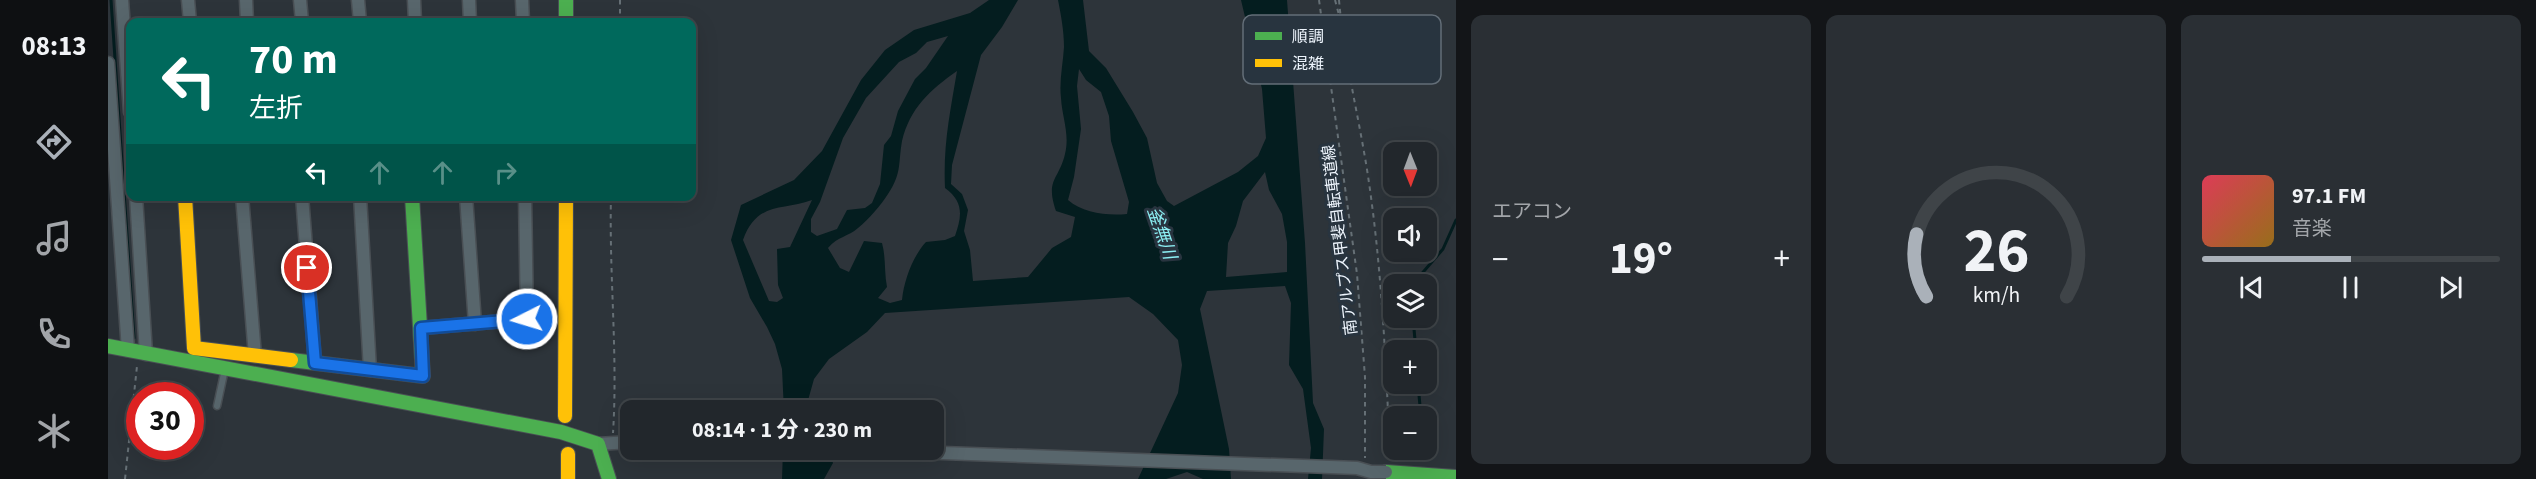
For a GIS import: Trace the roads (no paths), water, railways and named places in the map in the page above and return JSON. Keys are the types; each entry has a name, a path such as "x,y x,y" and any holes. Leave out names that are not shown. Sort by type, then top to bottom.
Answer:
{"street":[{"path":"122,0 126,56"},
{"path":"188,0 190,18"},
{"path":"246,0 247,18"},
{"path":"300,0 302,18"},
{"path":"358,0 360,18"},
{"path":"414,0 415,18"},
{"path":"469,0 470,18"},
{"path":"522,0 522,18"},
{"path":"566,0 566,18"},
{"path":"108,63 137,352"},
{"path":"136,201 137,352"},
{"path":"184,201 194,348 423,376 412,201"},
{"path":"242,201 255,356"},
{"path":"302,201 315,363"},
{"path":"360,201 370,370"},
{"path":"466,201 475,324"},
{"path":"421,328 527,319 525,201"},
{"path":"565,416 566,201"},
{"path":"108,346 561,432 598,444 620,442"},
{"path":"598,444 609,479"},
{"path":"944,453 1348,467 1456,477"},
{"path":"567,454 568,479"}],"lane":[{"path":"218,406 226,369"}],"water":[{"name":"釜無川","path":"989,0 1018,0 981,55 952,165 951,184 962,194 968,210 964,231 970,250 973,281 1028,277 1052,248 1071,237 1075,217 1056,211 1052,192 1054,180 1065,154 1067,139 1061,92 1064,41 1058,0 1083,0 1089,51 1106,68 1133,112 1147,138 1157,183 1167,201 1174,206 1238,172 1258,156 1266,138 1261,84 1293,84 1305,243 1313,403 1324,429 1322,479 1308,479 1311,448 1303,389 1289,365 1291,303 1285,286 1207,291 1200,309 1229,449 1231,479 1203,479 1187,472 1166,479 1138,479 1178,393 1182,365 1178,340 1153,314 1129,297 885,313 867,332 829,359 814,379 808,400 783,400 782,369 775,344 750,298 731,240 741,205 794,180 822,151 861,80 885,50 914,30 970,13","holes":["948,36 926,68 915,79 898,111 891,136 884,145 880,184 872,203 865,208 847,210 837,229 817,236 811,232 811,219 820,202 843,138 866,98 899,62 916,53 927,42","1079,69 1086,80 1101,92 1109,116 1111,141 1129,202 1127,214 1096,213 1068,200 1081,129 1077,86","957,71 948,129 945,188 956,199 960,210 955,236 945,240 926,242 910,269 902,300 890,303 878,298 887,287 882,243 864,241 849,272 840,268 828,248 862,224 885,198 898,174 902,141 910,119 922,101","1265,172 1269,190 1282,214 1287,242 1287,272 1226,277 1228,243 1236,226 1243,201","812,200 790,247 777,249 778,285 783,298 777,302 769,301 743,240 755,219 763,213"]},
{"path":"1241,0 1287,0 1288,15 1245,15"},
{"path":"783,460 832,460 833,463 824,479 782,479"}],"waterway":[{"path":"111,0 134,338"},
{"path":"1421,274 1443,249 1456,220"},
{"path":"1414,328 1415,340"},
{"path":"1419,394 1420,406"}]}
